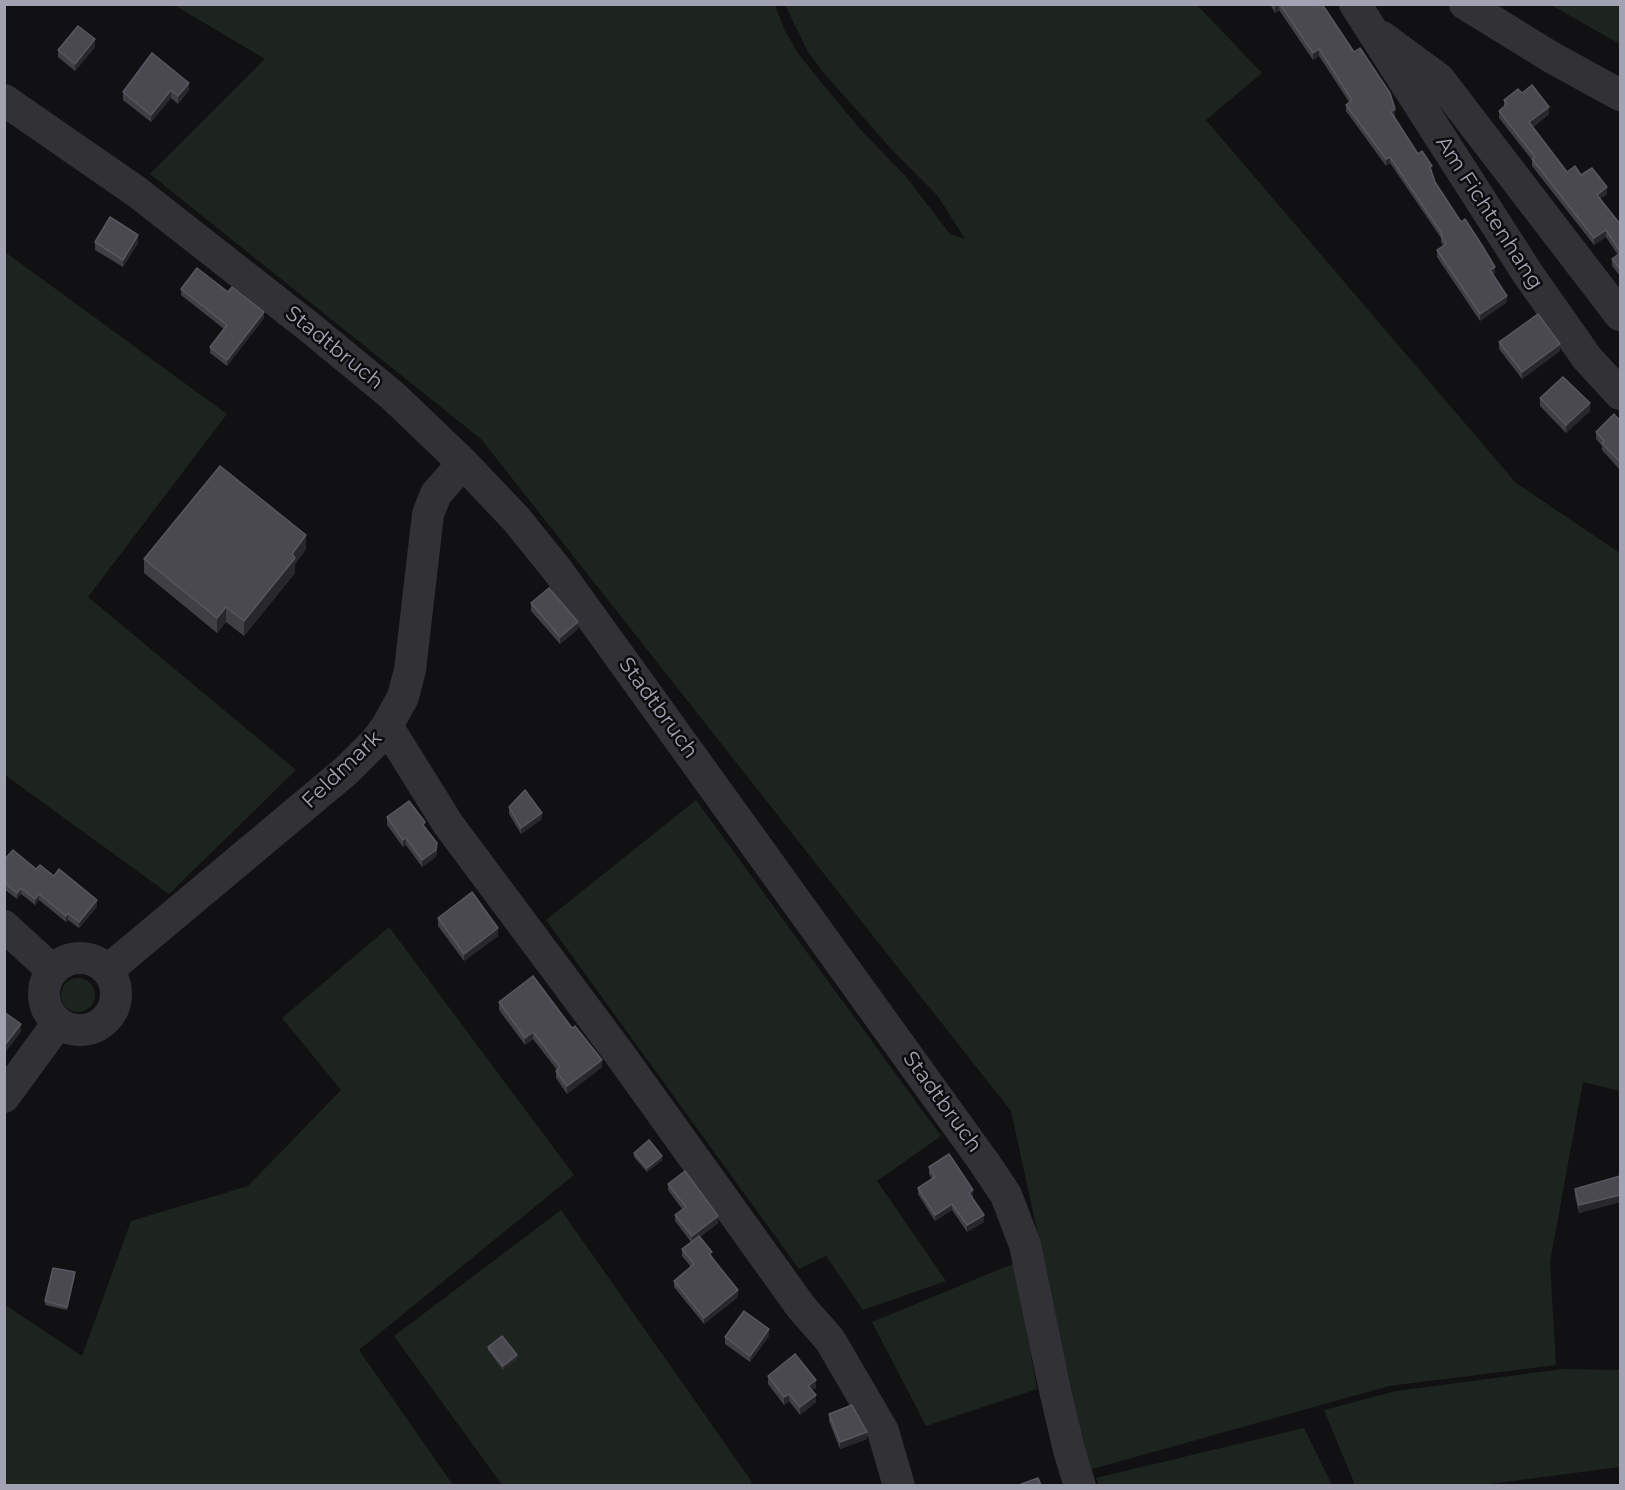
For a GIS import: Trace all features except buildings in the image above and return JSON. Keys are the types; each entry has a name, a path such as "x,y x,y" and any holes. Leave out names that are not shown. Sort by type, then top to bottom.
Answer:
{"street":[{"path":"1465,4 1551,57 1620,95"},
{"name":"Am Fichtenhang","path":"1361,15 1439,79 1620,315"},
{"name":"Am Fichtenhang","path":"1361,15 1528,273 1587,358 1620,394"},
{"name":"Stadtbruch","path":"4,100 137,192 393,396 464,463 517,520 558,571 978,1152 1006,1195 1025,1245 1055,1390 1080,1485"},
{"name":"Feldmark","path":"108,970 348,770 387,726 403,697 410,670 428,514 436,494 464,463"},
{"path":"387,726 448,824 618,1052 801,1307 830,1340 883,1431 899,1485"},
{"path":"4,926 52,970"},
{"path":"80,957 98,962 108,970 117,993 115,1005 101,1024 91,1029 69,1029 50,1015 43,992 52,970 62,961 80,957"},
{"path":"4,1097 58,1023"}],"shaded area":[{"path":"174,5 775,5 785,31 798,53 820,81 861,130 907,178 950,234 965,239 937,195 894,152 822,71 808,52 785,5 1197,5 1262,73 1206,120 1516,483 1620,553 1620,1091 1583,1082 1550,1262 1556,1365 1389,1386 1089,1470 1011,1111 481,439 150,174 265,59"},
{"path":"1551,5 1620,5 1620,44"},
{"path":"5,252 227,414 88,597 296,770 169,894 5,775"},
{"path":"696,800 941,1136 877,1181 946,1281 863,1310 826,1256 799,1269 546,920"},
{"path":"389,927 574,1175 359,1350 453,1485 5,1485 5,1305 82,1356 131,1221 248,1186 341,1090 282,1018"},
{"path":"78,978 90,983 95,995 90,1007 78,1012 66,1007 61,995 66,983"},
{"path":"561,1210 752,1482 747,1486 502,1485 394,1336"},
{"path":"1015,1263 1037,1389 926,1426 872,1322"},
{"path":"1563,1369 1620,1370 1620,1467 1482,1485 1355,1485 1324,1410 1396,1391"},
{"path":"1304,1428 1332,1485 1099,1486 1096,1478"}]}
